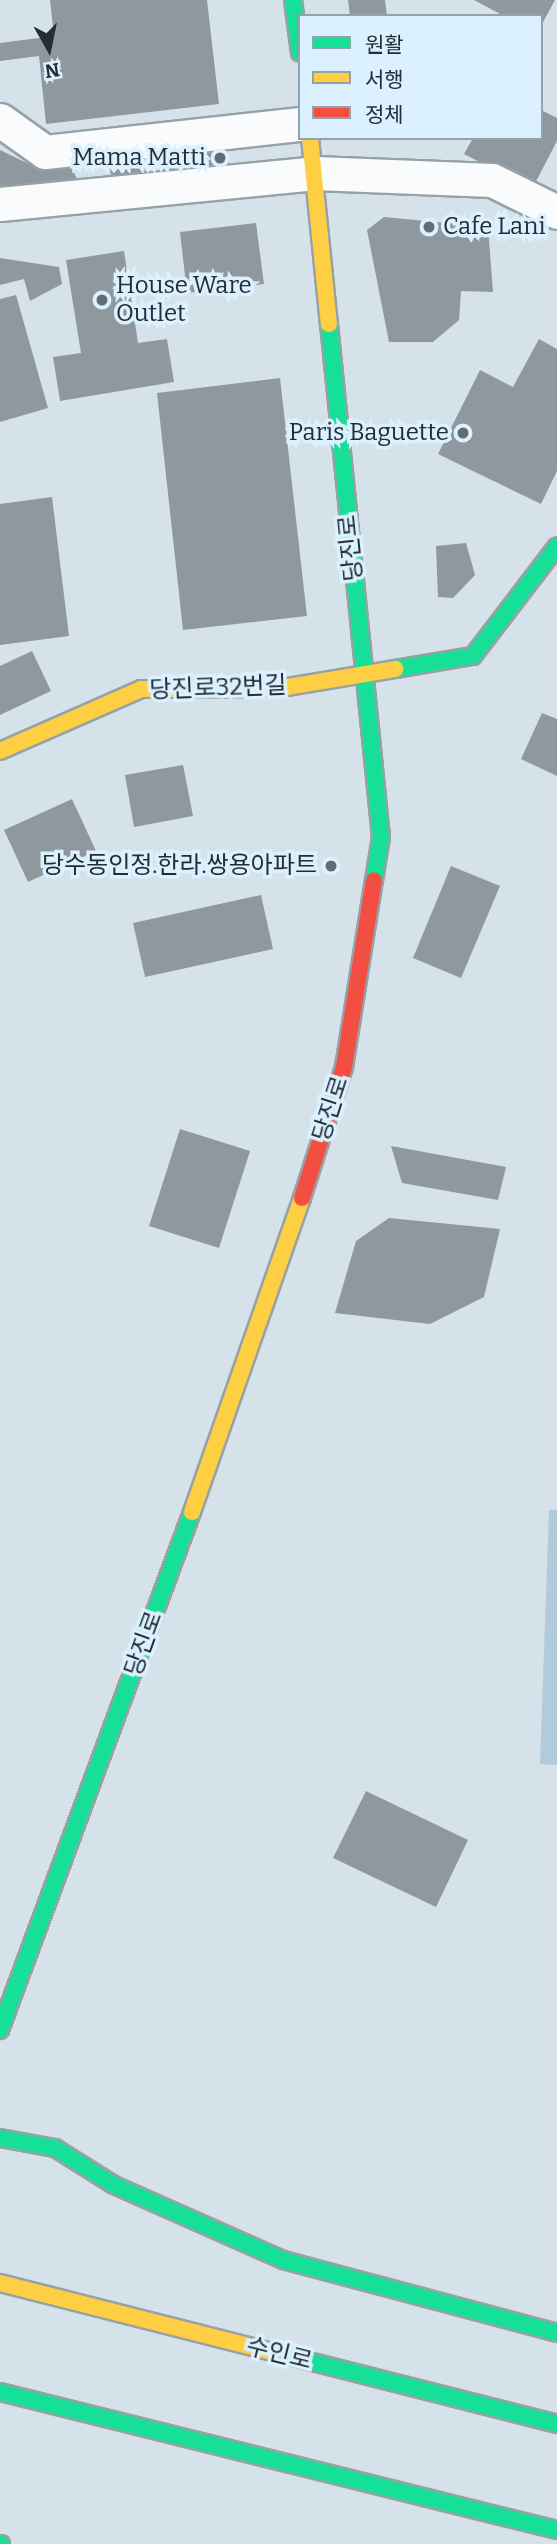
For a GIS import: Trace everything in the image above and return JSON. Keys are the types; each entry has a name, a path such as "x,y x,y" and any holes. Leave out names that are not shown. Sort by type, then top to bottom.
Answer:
{"main road":[{"path":"293,0 298,38"},
{"name":"당진로","path":"0,2030 256,1341 345,1067 381,836 310,140"},
{"name":"당진로32번길","path":"0,751 141,690 281,688 473,656 557,547"},
{"path":"0,2138 55,2148 114,2185 283,2260 557,2333"},
{"name":"수인로","path":"0,2283 557,2424"},
{"path":"0,2392 557,2530"}],"street":[{"path":"0,120 46,152 298,124"},
{"path":"0,204 315,173 492,180 557,212"}],"shaded area":[{"path":"549,1510 557,1510 557,1765 540,1764"}],"building":[{"path":"50,0 207,0 219,104 46,124 39,56 0,61 0,43 54,36"},
{"path":"348,0 385,0 387,14 350,14"},
{"path":"474,0 555,0 543,22 543,14 500,14"},
{"path":"543,111 557,118 557,141 532,189 464,154 472,140 543,140"},
{"path":"227,148 230,173 164,180 161,156"},
{"path":"0,150 27,163 67,159 83,191 0,199"},
{"path":"143,156 146,182 112,186 109,160"},
{"path":"384,217 488,227 493,292 461,291 459,320 433,342 389,342 367,230"},
{"path":"256,223 264,284 187,293 180,232"},
{"name":"House Ware Outlet","path":"124,251 138,343 167,339 174,382 60,401 53,357 81,353 66,260"},
{"path":"0,258 59,267 62,284 30,301 24,279 0,285"},
{"path":"16,295 48,408 0,422 0,299"},
{"path":"539,339 557,349 557,471 541,504 438,454 480,370 513,387"},
{"path":"280,378 307,616 183,630 157,393"},
{"path":"52,497 69,636 0,645 0,504"},
{"path":"466,543 475,575 453,598 438,597 436,546"},
{"path":"32,651 51,691 0,715 0,666"},
{"path":"542,713 557,719 557,776 521,759"},
{"path":"183,765 193,816 134,827 125,775"},
{"path":"72,799 96,851 28,882 4,830"},
{"path":"451,866 500,886 461,978 413,958"},
{"path":"261,895 273,949 145,977 133,923"},
{"path":"180,1129 250,1151 219,1248 149,1226"},
{"path":"391,1146 506,1167 498,1200 402,1183"},
{"path":"389,1218 500,1229 484,1297 430,1324 335,1313 356,1241"},
{"path":"366,1791 468,1840 436,1907 333,1858"}],"traffic: fast":[{"path":"293,0 298,38"},
{"path":"329,324 381,837 374,880"},
{"path":"395,669 473,656 557,546"},
{"path":"0,2030 192,1512"},
{"path":"0,2138 55,2148 114,2185 283,2260 557,2333"},
{"path":"273,2352 557,2424"},
{"path":"0,2392 557,2530"}],"traffic: slow":[{"path":"310,140 329,324"},
{"path":"0,751 141,689 281,688 395,669"},
{"path":"192,1512 302,1198"},
{"path":"0,2283 273,2352"}],"traffic: jam":[{"path":"302,1198 344,1067 374,880"}],"place":[{"name":"Mama Matti","path":"220,158"},
{"name":"Cafe Lani","path":"429,227"},
{"name":"House Ware Outlet","path":"102,300"},
{"name":"Paris Baguette","path":"463,433"},
{"name":"당수동인정.한라.쌍용아파트","path":"331,866"}]}
